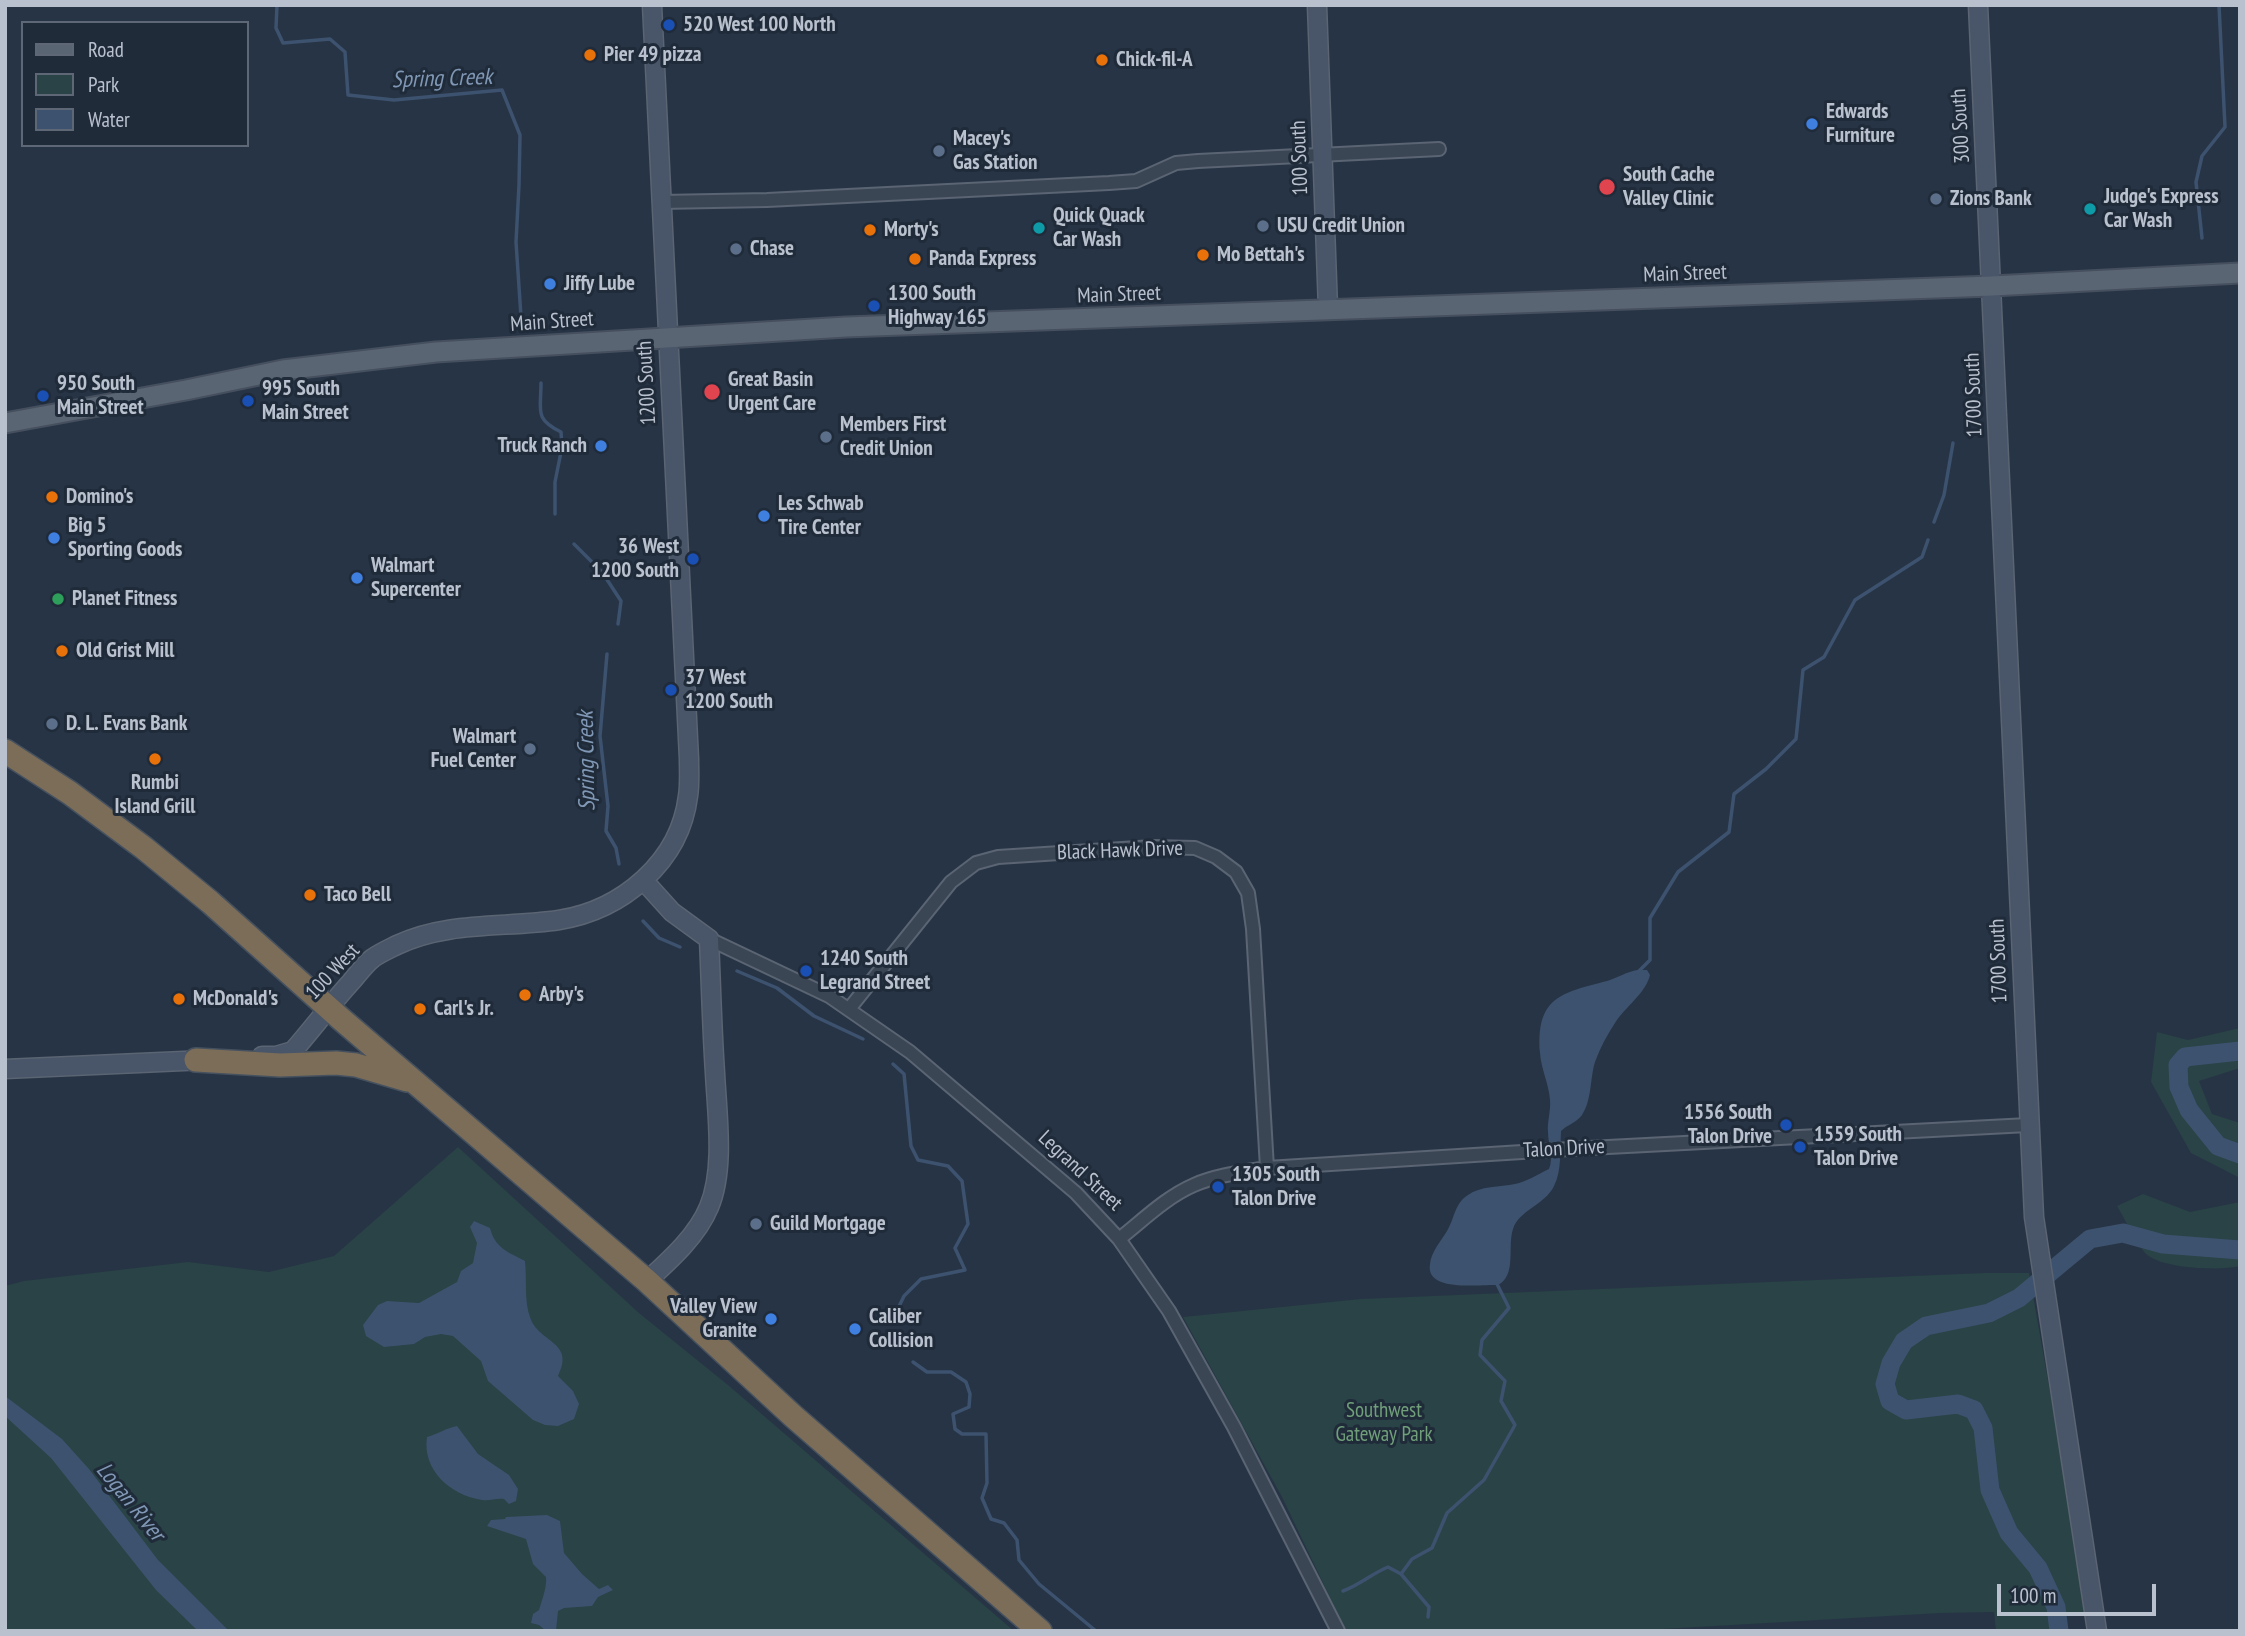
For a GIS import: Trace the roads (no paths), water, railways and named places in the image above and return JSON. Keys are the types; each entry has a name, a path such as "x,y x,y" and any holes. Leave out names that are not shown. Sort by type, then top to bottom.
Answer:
{"highway":[{"path":"5,751 70,793 210,902 329,1008 647,1281 793,1416 1040,1631"},
{"path":"196,1060 280,1065 346,1064 418,1084"}],"main road":[{"name":"Main Street","path":"5,423 283,370 436,352 846,327 1992,286 2240,273"}],"street":[{"name":"1200 South","path":"652,5 689,758"},
{"name":"100 South","path":"1317,5 1328,309"},
{"name":"300 South","path":"1978,5 1992,286"},
{"path":"662,202 767,200 1109,183 1136,180 1176,163 1440,149"},
{"name":"1700 South","path":"1992,286 2034,1217 2097,1631"},
{"name":"100 West","path":"5,1069 276,1056 293,1051 372,959 399,944 426,934 463,927 559,920 584,914 614,902 644,881 679,832 688,797 689,758"},
{"name":"Black Hawk Drive","path":"849,1009 951,882 976,863 1016,854 1153,846 1195,848 1216,857 1236,872 1248,893 1253,929 1267,1168"},
{"name":"Legrand Street","path":"644,881 672,912 709,939 829,996 910,1052 1057,1176 1119,1239 1169,1311 1234,1427 1338,1631"},
{"path":"647,1281 693,1233 709,1207 717,1175 718,1121 709,939"},
{"name":"Talon Drive","path":"1119,1239 1171,1198 1193,1185 1226,1175 1267,1168 2028,1125"}],"water":[{"path":"1637,970 1647,970 1650,975 1648,982 1619,1017 1601,1047 1595,1062 1588,1103 1582,1115 1561,1131 1559,1166 1554,1186 1545,1198 1516,1222 1511,1236 1508,1275 1498,1285 1456,1285 1436,1279 1431,1273 1432,1255 1463,1199 1478,1190 1519,1183 1549,1169 1550,1100 1540,1053 1542,1020 1547,1009 1565,994"},
{"path":"474,1221 490,1228 499,1245 525,1261 528,1311 534,1326 554,1343 562,1356 558,1376 573,1391 579,1404 574,1419 558,1426 533,1420 488,1381 481,1361 453,1336 441,1334 425,1337 414,1344 384,1347 366,1336 363,1325 378,1305 387,1301 419,1303 457,1282 461,1271 473,1263 477,1243 470,1227"},
{"path":"5,1396 62,1439 89,1469 158,1560 229,1631 198,1631 156,1590 51,1458 5,1416"},
{"path":"457,1426 478,1454 509,1475 518,1489 516,1501 509,1504 504,1499 485,1500 470,1497 449,1487 441,1479 429,1460 427,1437"},
{"path":"547,1515 560,1521 564,1553 582,1574 599,1589 608,1585 613,1590 598,1597 592,1606 558,1611 556,1631 546,1631 531,1623 533,1614 539,1610 546,1577 533,1564 526,1539 487,1526 491,1520 506,1517"}],"waterway":[{"name":"Spring Creek","path":"277,5 276,28 283,43 330,39 345,52 348,95 394,100 502,90 520,135 516,242 521,317"},
{"path":"2202,238 2196,182 2202,156 2225,127 2219,5"},
{"name":"Spring Creek","path":"541,383 540,407 543,418 546,423 561,432 562,447 555,482 555,514"},
{"path":"1934,522 1944,495 1953,443"},
{"path":"1637,973 1650,960 1650,918 1678,872 1729,832 1734,794 1766,769 1796,739 1803,670 1824,657 1855,600 1922,557 1928,540"},
{"name":"Spring Creek","path":"574,544 602,572 621,601 618,624"},
{"name":"Spring Creek","path":"607,654 600,736 608,806 606,831 616,848 619,864"},
{"name":"Spring Creek","path":"643,921 659,938 680,947"},
{"name":"Spring Creek","path":"737,971 777,988 814,1016 863,1039"},
{"path":"2240,1051 2185,1057 2178,1065 2179,1087 2189,1110 2218,1146 2240,1154"},
{"name":"Spring Creek","path":"892,1321 904,1296 921,1279 965,1270 955,1248 968,1224 962,1181 948,1166 918,1160 911,1146 904,1074 893,1064"},
{"path":"2059,1631 2056,1607 2038,1568 2009,1533 1990,1490 1983,1428 1974,1410 1958,1404 1906,1410 1890,1401 1885,1384 1891,1363 1904,1341 1926,1326 1989,1313 2019,1298 2090,1239 2123,1233 2163,1244 2240,1250"},
{"path":"1343,1591 1388,1567 1401,1574 1412,1559 1432,1548 1447,1513 1484,1480 1515,1425 1501,1401 1505,1381 1480,1355 1482,1340 1509,1308 1497,1284"},
{"name":"Spring Creek","path":"913,1362 927,1372 951,1372 966,1382 970,1394 969,1407 953,1414 955,1429 962,1434 986,1434 987,1483 982,1498 991,1519 1004,1523 1017,1540 1019,1560 1039,1584 1096,1631"},
{"path":"1401,1574 1429,1607 1428,1617"}],"place":[{"name":"520 West 100 North","path":"669,25"},
{"name":"Pier 49 pizza","path":"590,55"},
{"name":"Chick-fil-A","path":"1102,60"},
{"name":"Edwards Furniture","path":"1812,124"},
{"name":"Macey's Gas Station","path":"939,151"},
{"name":"South Cache Valley Clinic","path":"1607,187"},
{"name":"Zions Bank","path":"1936,199"},
{"name":"Judge's Express Car Wash","path":"2090,209"},
{"name":"USU Credit Union","path":"1263,226"},
{"name":"Quick Quack Car Wash","path":"1039,228"},
{"name":"Morty's","path":"870,230"},
{"name":"Chase","path":"736,249"},
{"name":"Mo Bettah's","path":"1203,255"},
{"name":"Panda Express","path":"915,259"},
{"name":"Jiffy Lube","path":"550,284"},
{"name":"1300 South Highway 165","path":"874,306"},
{"name":"Great Basin Urgent Care","path":"712,392"},
{"name":"950 South Main Street","path":"43,396"},
{"name":"995 South Main Street","path":"248,401"},
{"name":"Members First Credit Union","path":"826,437"},
{"name":"Truck Ranch","path":"601,446"},
{"name":"Domino's","path":"52,497"},
{"name":"Les Schwab Tire Center","path":"764,516"},
{"name":"Big 5 Sporting Goods","path":"54,538"},
{"name":"36 West 1200 South","path":"693,559"},
{"name":"Walmart Supercenter","path":"357,578"},
{"name":"Planet Fitness","path":"58,599"},
{"name":"Old Grist Mill","path":"62,651"},
{"name":"37 West 1200 South","path":"671,690"},
{"name":"D. L. Evans Bank","path":"52,724"},
{"name":"Walmart Fuel Center","path":"530,749"},
{"name":"Rumbi Island Grill","path":"155,759"},
{"name":"Taco Bell","path":"310,895"},
{"name":"1240 South Legrand Street","path":"806,971"},
{"name":"Arby's","path":"525,995"},
{"name":"McDonald's","path":"179,999"},
{"name":"Carl's Jr.","path":"420,1009"},
{"name":"1556 South Talon Drive","path":"1786,1125"},
{"name":"1559 South Talon Drive","path":"1800,1147"},
{"name":"1305 South Talon Drive","path":"1218,1187"},
{"name":"Guild Mortgage","path":"756,1224"},
{"name":"Valley View Granite","path":"771,1319"},
{"name":"Caliber Collision","path":"855,1329"}],"park label":[{"name":"Southwest Gateway Park","path":"1384,1423"}],"water label":[{"name":"Logan River","path":"130,1502"}]}
